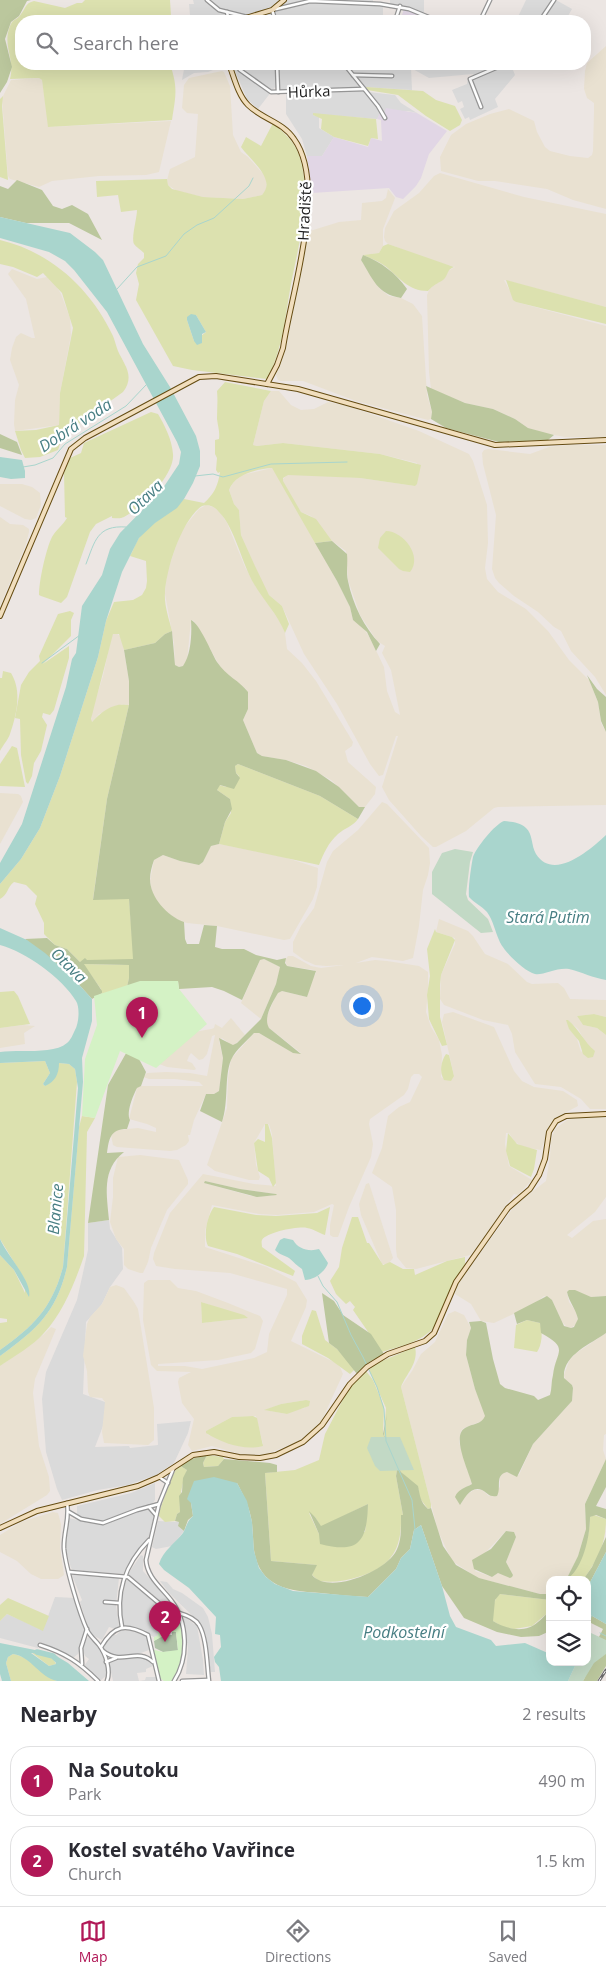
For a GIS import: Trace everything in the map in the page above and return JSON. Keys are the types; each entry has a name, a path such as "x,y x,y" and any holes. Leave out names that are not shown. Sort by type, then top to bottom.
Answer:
{"street":[{"path":"207,0 218,10 239,15"},
{"path":"272,10 284,0"},
{"path":"483,15 490,0"},
{"path":"544,15 554,0"},
{"path":"254,15 310,1 400,6 423,15"},
{"path":"396,15 400,6"},
{"path":"272,10 274,15"},
{"name":"Hradiště","path":"231,70 243,99 248,105 284,128 296,141 303,156 308,186 306,228 283,348 268,384"},
{"name":"Hůrka","path":"240,70 272,92 364,89"},
{"path":"277,70 278,92"},
{"path":"349,70 378,106 385,118"},
{"path":"480,108 470,80 492,70"},
{"path":"353,75 392,76"},
{"path":"0,616 68,452 78,442 195,379 207,376 268,384 325,396 495,445 606,440"},
{"path":"0,1528 37,1511 138,1486 159,1477 193,1455 207,1452 239,1457 268,1457 291,1449 310,1437 328,1418 350,1384 367,1367 388,1354 425,1341 434,1333 456,1282 508,1208 530,1189 539,1175 545,1159 549,1132 556,1121 566,1116 606,1114"},
{"path":"174,1681 182,1666 184,1651 181,1622 174,1604 148,1570 146,1560 159,1504 175,1466"},
{"path":"159,1477 168,1483"},
{"path":"67,1503 69,1512 64,1550 87,1629 108,1656 117,1658"},
{"path":"69,1512 81,1519 103,1523 159,1504"},
{"path":"148,1507 156,1516"},
{"path":"122,1627 119,1603 124,1576 150,1540"},
{"path":"69,1572 128,1577 181,1622"},
{"path":"105,1602 119,1603"},
{"path":"174,1616 179,1614 192,1618 199,1626 206,1654 208,1680 182,1681"},
{"path":"101,1649 110,1633 122,1627 138,1630 148,1635 153,1662 160,1681"},
{"path":"82,1665 81,1648 87,1629"},
{"path":"40,1644 56,1650 82,1665 98,1681"},
{"path":"101,1649 110,1674 107,1681"},
{"path":"106,1662 117,1658 142,1656 153,1662"},
{"path":"179,1673 187,1680"}],"shaded area":[{"path":"193,0 373,0 373,5 383,6 383,15 190,15 189,4 194,4"},
{"path":"390,0 424,0 424,15 404,9 390,7"},
{"path":"526,0 556,0 572,9 568,15 519,15"},
{"path":"404,9 419,15 402,15"},
{"path":"606,46 606,209 573,200 547,189 495,181 478,181 441,171 440,157 451,135 466,124 490,114 509,109 534,121 537,132 545,147 550,151 588,158 592,155 593,151 594,103 587,98 584,89 585,71 591,70 591,59"},
{"path":"184,70 213,70 194,73 182,80"},
{"path":"235,70 411,70 412,90 364,87 368,92 395,95 401,103 417,113 408,111 380,114 377,119 315,114 313,115 319,117 319,128 334,137 322,156 307,156 302,139 286,114 286,94 277,94 275,87 258,109 247,99"},
{"path":"415,70 513,70 515,75 495,99 498,107 470,120 469,117 465,119 460,109 464,107 462,101 458,103 452,90 467,84 468,78 474,76 473,74 429,78"},
{"path":"222,71 230,86 233,135 241,152 266,177 266,190 262,195 243,199 203,197 177,191 168,185 167,180 170,169 195,157 198,114 187,113 182,108 184,85 189,78"},
{"path":"39,78 42,80 49,127 171,121 159,172 146,175 99,176 52,181 39,187 10,179 8,176 2,98 11,80"},
{"path":"386,108 417,113 447,131 429,154 421,178 416,186 403,199 396,197 389,188 312,193 307,156 322,156 334,137 368,147 371,138 382,141 381,120 377,119 380,113 384,114"},
{"path":"440,173 524,197 606,214 606,307 504,280 516,302 606,326 606,437 565,437 543,433 528,428 515,419 493,409 465,403 431,389 427,295 430,288 441,281 448,271 455,267 388,244 384,237 385,228 394,211 419,193 434,176"},
{"path":"388,189 395,198 383,229 383,246 379,253 363,255 361,260 380,289 389,296 401,298 413,304 422,316 427,395 432,412 431,419 428,420 356,401 303,381 281,381 278,380 276,375 286,348 297,284 310,231 339,222 361,220 362,203 382,201 386,198"},
{"path":"12,269 37,279 47,277 55,284 61,294 70,318 71,335 60,393 59,425 15,431 15,400 19,385 10,360 12,348 16,337 21,333 35,338 26,299 8,274"},
{"path":"271,391 279,391 291,405 301,410 314,409 328,402 348,406 419,431 469,454 487,505 488,543 485,568 487,579 498,592 526,609 548,631 569,660 589,680 598,702 601,723 606,732 606,805 498,807 494,808 466,831 433,847 389,800 382,787 398,736 396,736 383,775 379,776 370,764 337,704 304,654 282,606 269,595 264,587 241,535 239,510 234,504 229,490 233,483 242,475 272,468 288,493 282,480 287,475 294,474 360,478 415,486 417,463 380,454 283,443 253,445 264,401","holes":["289,494 301,512 311,516 329,539 346,551 348,580 360,615 377,641 385,646 382,653 391,670 400,715 395,712 387,691 384,667 371,640 363,627 353,620 350,607 337,581"]},
{"path":"606,445 606,695 595,677 571,651 561,631 499,583 492,569 496,515 482,453 488,449 530,454 549,447"},
{"path":"0,484 22,484 32,487 40,493 41,505 36,518 31,520 25,519 0,506"},
{"path":"206,505 220,512 227,523 245,567 282,625 287,649 302,663 316,681 353,742 352,746 345,751 348,762 376,787 375,794 365,807 359,807 331,780 306,766 262,756 257,753 243,720 248,709 246,689 222,670 194,621 191,620 187,661 183,666 175,665 174,643 165,594 167,573 181,531 199,509"},
{"path":"0,517 10,524 23,525 29,529 29,532 26,544 0,606"},
{"path":"116,633 121,637 123,645 129,681 129,705 122,704 99,714 91,723 92,711 103,676 111,639 113,634"},
{"path":"0,793 18,794 23,802 0,844"},
{"path":"382,802 387,804 429,848 430,863 423,890 413,958 403,961 372,957 356,963 375,960 387,961 419,966 428,972 426,1012 431,1027 439,1040 442,1055 441,1077 444,1079 454,1076 442,1022 444,1014 453,1012 494,1027 514,1071 522,1081 534,1087 563,1091 577,1100 578,1106 555,1118 550,1124 541,1150 523,1147 515,1142 509,1133 506,1133 505,1144 509,1166 532,1180 518,1195 514,1194 470,1255 416,1269 406,1268 397,1257 396,1210 392,1187 372,1173 382,1148 388,1116 399,1107 410,1102 422,1077 419,1074 414,1074 411,1077 408,1089 404,1095 370,1119 369,1124 373,1144 371,1157 338,1237 330,1235 334,1205 332,1204 314,1212 277,1215 259,1214 212,1205 205,1231 205,1247 267,1267 296,1282 307,1300 306,1307 291,1341 336,1363 343,1374 321,1422 316,1429 297,1442 264,1455 240,1454 212,1446 192,1451 188,1445 194,1419 182,1403 178,1382 179,1378 191,1372 157,1371 151,1365 143,1320 144,1283 148,1280 170,1280 178,1288 196,1291 228,1303 260,1316 263,1321 255,1349 251,1353 218,1360 158,1364 158,1366 185,1366 202,1369 254,1358 267,1352 269,1334 287,1295 287,1289 230,1273 156,1266 153,1259 154,1253 170,1213 203,1174 254,1184 276,1186 272,1134 269,1124 265,1124 254,1143 259,1180 249,1180 215,1171 207,1165 227,1108 231,1059 254,1033 259,1033 271,1039 293,1053 301,1053 269,1028 266,1023 267,1016 277,993 282,991 307,997 310,984 316,973 314,970 287,966 285,960 288,956 293,956 311,966 321,968 344,965 315,965 293,952 293,942 301,926 314,908 327,862 333,851 358,830","holes":["205,1181 240,1189 276,1194 270,1196 251,1196 205,1183","201,1302 247,1318 202,1323","306,1400 305,1408 287,1414 265,1410 281,1404","256,1416 263,1444 246,1447 208,1435 206,1431 232,1417"]},
{"path":"219,844 284,857 318,868 317,887 313,899 290,939 284,940 217,926 187,923 180,921 161,909 152,892 150,881 154,860 163,855 199,865 203,862 211,846"},
{"path":"439,919 468,931 485,954 508,964 527,982 532,984 558,983 564,988 570,999 606,1000 606,1017 594,1014 577,1016 583,1025 597,1028 606,1035 606,1109 590,1109 581,1099 561,1087 535,1084 515,1052 512,1034 508,1025 483,1020 444,1005 440,999 441,975 455,944 455,938 436,932","holes":["568,1020 578,1029 588,1046 581,1052 576,1036 569,1029"]},
{"path":"264,959 280,967 280,969 276,984 261,1019 241,1003 260,960"},
{"path":"231,1018 245,1035 233,1046 222,1038 219,1041 223,1058 219,1091 214,1094 206,1094 194,1120 190,1135 188,1135 189,1141 186,1145 177,1150 170,1151 117,1147 113,1145 111,1135 117,1130 138,1128 156,1132 156,1128 129,1119 137,1088 140,1086 203,1086 199,1082 143,1077 147,1073 166,1072 207,1076 215,1035 212,1036 207,1054 203,1059 199,1060 191,1053 189,1056 187,1061 192,1063 196,1069 167,1067 159,1064 194,1032 214,1028 215,1024 222,1028"},
{"path":"24,1025 35,1026 24,1033 25,1044 0,1048 0,1028"},
{"path":"606,1117 606,1197 595,1212 567,1235 572,1238 593,1221 606,1219 606,1296 591,1297 567,1292 569,1302 577,1313 578,1319 578,1323 571,1328 562,1322 552,1300 544,1296 533,1305 494,1323 481,1321 471,1304 455,1294 458,1284 516,1204 546,1181 551,1140 555,1129 567,1120"},
{"path":"140,1155 179,1160 188,1180 188,1184 167,1210 143,1273 128,1269 124,1265 124,1249 116,1239 110,1222 113,1178 118,1157"},
{"path":"369,1183 393,1258 388,1264 382,1264 361,1215 359,1204 366,1184"},
{"path":"109,1220 110,1229 122,1248 123,1269 110,1287 102,1304 86,1322 83,1394 105,1402 106,1407 103,1426 95,1447 129,1446 130,1448 158,1445 157,1424 191,1421 188,1433 174,1463 156,1475 128,1485 98,1490 62,1500 46,1452 42,1399 46,1372 77,1300 88,1250 88,1223"},
{"path":"116,1285 124,1288 138,1309 154,1408 154,1440 148,1445 104,1443 102,1432 105,1402 102,1398 90,1397 88,1392 87,1371 83,1356 87,1324 90,1317 102,1304 110,1287"},
{"path":"455,1311 464,1315 471,1328 467,1340 466,1355 475,1389 485,1413 485,1419 461,1431 459,1442 472,1484 460,1490 461,1504 465,1496 474,1490 482,1490 489,1496 500,1487 500,1477 503,1473 519,1475 533,1444 572,1401 573,1388 564,1375 569,1361 575,1354 606,1333 606,1434 604,1435 603,1450 606,1459 585,1504 586,1529 578,1556 568,1576 546,1576 546,1594 478,1578 452,1561 438,1531 401,1387 421,1354 435,1342 448,1314","holes":["506,1531 514,1532 516,1537 506,1562 513,1575 498,1573 492,1577 475,1571 486,1552"]},
{"path":"51,1327 56,1329 35,1379 33,1393 39,1446 49,1477 50,1491 47,1495 0,1524 0,1366"},
{"path":"155,1483 155,1500 149,1508 136,1508 102,1522 77,1515 77,1506 131,1493"},
{"path":"143,1509 148,1509 154,1516 149,1536 123,1574 73,1570 71,1568 65,1547 69,1518 104,1524"},
{"path":"53,1512 58,1513 61,1524 60,1547 64,1575 58,1579 41,1579 31,1574 17,1561 0,1552 0,1535 21,1522"},
{"path":"158,1521 179,1522 178,1526 184,1531 172,1546 156,1549 152,1547"},
{"path":"141,1555 143,1556 143,1571 174,1606 176,1614 128,1574"},
{"path":"72,1575 119,1578 116,1605 119,1626 115,1629 109,1627 102,1640 90,1634 80,1602 82,1600"},
{"path":"127,1578 163,1610 162,1616 157,1615 159,1629 157,1636 154,1637 130,1626 124,1627 122,1624 120,1605"},
{"path":"160,1581 167,1582 173,1589 203,1608 208,1617 212,1634 215,1672 211,1672 201,1624 169,1593"},
{"path":"55,1597 76,1598 86,1630 78,1654 73,1658 40,1642 38,1648 0,1638 0,1621 7,1614 43,1630"},
{"path":"186,1618 197,1626 204,1675 186,1674 188,1648 183,1619"},
{"path":"122,1630 147,1636 149,1650 138,1654 114,1656 105,1652 103,1649 105,1642 110,1635 116,1635"},
{"path":"88,1637 91,1638 100,1650 109,1673 100,1681 84,1666 89,1659 85,1656 82,1647"},
{"path":"143,1657 150,1660 153,1666 146,1669 146,1672 137,1673 139,1681 113,1681 109,1663 122,1658"},
{"path":"146,1677 156,1677 156,1681 139,1681 145,1680"}],"green space":[{"path":"0,0 31,0 27,1 20,15 15,15 15,19 11,22 5,39 12,67 7,82 0,93"},
{"path":"85,0 170,0 171,15 20,15 27,4 34,1 65,8 82,3"},
{"path":"15,20 15,70 172,70 176,92 172,120 48,127 42,80 39,78 10,79 11,64 7,37 12,22"},
{"path":"366,87 423,91 436,100 455,106 462,120 460,125 450,131 398,95 367,90"},
{"path":"3,96 2,106 8,180 0,177 0,99"},
{"path":"313,113 376,119 378,139 371,138 368,146 334,137 321,129 322,119 313,115"},
{"path":"273,123 297,150 305,187 301,236 277,356 267,379 173,366 136,300 139,284 136,273 138,264 144,258 144,253 133,241 137,210 121,212 118,195 97,197 96,181 167,179 168,185 172,189 203,197 243,199 262,195 266,189 264,176 241,147 246,137 261,146","holes":["196,315 206,332 201,336 202,342 194,341 187,320"]},
{"path":"17,180 42,190 53,206 62,209 72,205 88,214 102,240 69,223 26,223 0,217 0,186 8,189"},
{"path":"0,240 36,253 52,263 81,288 104,319 129,376 127,386 123,392 63,435 58,450 40,457 25,458 15,431 36,430 59,425 60,393 73,328 62,293 43,273 37,277 0,264"},
{"path":"388,244 454,267 443,280 428,291 415,289 404,283 382,264 363,255 379,253 383,246"},
{"path":"363,255 376,261 398,278 407,289 401,298 386,293 377,285 361,260"},
{"path":"506,280 606,307 606,324 516,302 513,300"},
{"path":"225,382 271,391 264,401 253,445 283,443 380,454 421,465 417,484 415,486 360,478 288,475 283,478 283,481 301,512 316,519 332,541 315,543 272,468 247,473 236,480 229,490 234,504 239,510 241,535 269,595 282,606 289,624 285,633 279,620 254,584 225,519 212,506 202,506 195,512 176,545 168,571 165,602 172,631 165,634 155,643 124,650 119,634 113,634 91,719 92,722 100,714 113,706 129,705 107,799 93,899 129,899 134,960 86,960 80,962 67,949 55,945 44,934 44,923 35,904 37,896 26,885 14,882 0,899 0,884 21,859 40,828 60,776 98,657 106,621 114,602 133,600 142,595 146,588 146,561 130,556 138,540 149,527 184,499 204,503 215,489 220,472 218,473 216,470 217,458 215,454 215,440 219,439 217,391"},
{"path":"426,386 465,403 493,409 515,419 528,428 554,435 548,440 499,442 446,428 431,419 432,412"},
{"path":"151,412 158,414 163,423 168,433 173,454 169,471 163,481 148,499 131,513 121,518 112,518 112,516 96,524 90,532 67,597 61,603 39,595 45,557 50,542 67,518 65,517 64,473 70,458 81,453 84,443"},
{"path":"0,434 17,442 22,455 0,448"},
{"path":"386,531 399,535 413,552 413,566 410,572 399,569 378,548 380,538"},
{"path":"332,541 347,554 347,578 350,590 364,623 380,644 376,651 367,632 353,620 350,607 315,543"},
{"path":"70,611 74,613 71,620 71,636 43,664 69,646 69,658 54,710 50,715 43,713 42,717 47,725 41,751 34,763 32,776 28,784 21,755 20,719 15,718 21,685 29,672 40,661 39,656 58,614"},
{"path":"191,620 202,632 217,662 248,692 248,709 243,720 257,753 262,756 286,760 316,771 339,787 359,807 365,807 358,819 320,796 238,764 235,766 236,773 240,778 234,789 220,785 217,790 230,799 232,809 225,822 219,844 211,846 203,862 199,865 163,855 154,860 150,879 153,892 166,911 184,922 187,944 199,944 204,925 217,926 215,947 222,949 244,949 256,955 277,960 286,958 285,963 287,966 316,971 307,997 282,991 278,993 271,1006 267,1020 269,1028 301,1054 293,1053 259,1033 254,1033 231,1060 222,1122 200,1111 206,1094 214,1094 219,1091 223,1058 219,1038 233,1045 261,1019 276,984 280,967 264,959 260,960 242,1000 212,987 179,989 178,981 127,987 129,965 84,964 102,991 102,993 92,999 73,978 25,939 47,938 55,945 67,949 80,962 85,958 87,960 133,959 129,899 93,900 107,799 129,705 129,681 124,650 155,643 165,634 172,631 175,665 183,666 189,650"},
{"path":"3,671 11,673 16,687 17,703 15,719 10,734 0,751 0,678 2,678"},
{"path":"587,675 597,689 606,697 606,732 601,721 598,702"},
{"path":"12,746 17,748 25,787 0,786 0,764"},
{"path":"238,764 320,796 358,819 332,841 319,865 219,844 225,822 231,813 230,799 217,790 219,785 226,787 239,776 236,773 235,766"},
{"path":"455,849 473,852 466,894 468,900 488,919 493,932 481,933 432,894 432,872 442,853"},
{"path":"435,929 436,932 452,937 455,940 441,975 440,1017 447,1045 442,1046 429,1019 427,995 430,976 427,949"},
{"path":"83,964 129,965 127,987 102,1003 101,989"},
{"path":"140,981 178,981 179,989 207,1024 156,1068 120,1051 95,1118 82,1116 85,1059 97,1025 94,996"},
{"path":"14,991 30,1024 0,1028 0,992"},
{"path":"594,1014 606,1017 606,1035 597,1028 583,1025 577,1016"},
{"path":"566,1020 572,1024 595,1051 593,1057 588,1058 583,1054 579,1041 569,1029"},
{"path":"129,1048 133,1048 146,1072 129,1108 130,1120 127,1129 121,1129 114,1133 109,1143 107,1153 124,1152 112,1167 107,1183 109,1220 88,1223 108,1085"},
{"path":"446,1054 449,1055 454,1076 451,1081 444,1080 441,1070"},
{"path":"45,1061 50,1073 43,1084 45,1086 59,1063 69,1064 75,1069 77,1082 63,1267 53,1294 40,1315 23,1333 0,1350 0,1323 7,1322 7,1319 0,1318 0,1255 14,1270 25,1293 25,1280 0,1239 0,1063"},
{"path":"82,1116 95,1118 87,1132 84,1256 68,1297 51,1325 35,1342 0,1366 0,1356 25,1337 43,1319 57,1297 62,1283 67,1267 79,1127"},
{"path":"265,1124 268,1124 272,1138 276,1183 273,1187 269,1178 258,1171 254,1143 258,1139 265,1142"},
{"path":"508,1133 517,1144 537,1150 531,1177 510,1166 506,1151"},
{"path":"205,1181 277,1195 257,1197 204,1183"},
{"path":"214,1207 256,1215 276,1216 317,1213 330,1207 325,1235 310,1229 297,1228 270,1234 262,1240 262,1247 295,1271 293,1276 237,1254 208,1246 206,1237 207,1226 209,1215"},
{"path":"352,1217 358,1217 367,1243 369,1243 383,1265 390,1262 403,1269 414,1269 415,1275 447,1261 465,1257 465,1264 452,1285 434,1327 410,1343 382,1352 353,1310 355,1307 350,1301 346,1304 336,1294 330,1281 339,1267 342,1248"},
{"path":"575,1290 591,1297 606,1296 606,1333 572,1357 565,1370 564,1378 573,1388 572,1401 533,1444 517,1477 507,1472 501,1476 497,1496 491,1496 482,1490 474,1489 468,1493 460,1505 455,1497 456,1494 472,1484 460,1446 461,1432 465,1428 481,1421 485,1416 475,1389 466,1355 467,1340 471,1328 469,1322 481,1321 486,1323 500,1384 505,1388 534,1396 538,1400 550,1395 559,1351 558,1347 550,1338 541,1333 540,1323 527,1320 517,1324 514,1313 547,1296 552,1300 564,1326 574,1327 578,1319 568,1296 567,1292"},
{"path":"322,1293 334,1301 343,1315 371,1334 384,1354 368,1363 357,1374 337,1349 329,1343"},
{"path":"201,1302 244,1315 248,1318 202,1323"},
{"path":"312,1310 316,1311 325,1340 337,1349 355,1369 350,1374 328,1358 302,1344 302,1336"},
{"path":"527,1320 540,1323 542,1338 537,1352 514,1348 516,1325"},
{"path":"415,1347 414,1363 401,1387 431,1504 431,1508 428,1509 419,1497 419,1490 401,1472 384,1435 386,1408 369,1370 375,1364"},
{"path":"366,1371 373,1380 384,1407 383,1434 397,1470 396,1476 403,1515 401,1516 401,1528 397,1548 392,1556 379,1568 344,1581 319,1581 312,1575 316,1565 271,1561 265,1473 295,1470 319,1460 325,1434 349,1388","holes":["368,1504 365,1532 319,1534 309,1513 315,1517 321,1527"]},
{"path":"310,1401 309,1406 287,1414 264,1410 281,1404"},
{"path":"387,1414 384,1435 389,1447 401,1472 418,1486 423,1504 428,1509 431,1508 443,1546 456,1565 479,1578 546,1594 546,1600 500,1594 495,1600 493,1621 510,1628 521,1629 533,1626 546,1615 546,1633 539,1636 521,1637 497,1632 464,1618 442,1586 421,1525 414,1530 410,1549 401,1558 396,1569 368,1597 298,1591 287,1589 269,1580 257,1563 250,1512 237,1483 191,1503 193,1516 188,1520 184,1531 178,1526 179,1522 175,1521 177,1514 180,1512 179,1496 182,1492 183,1478 187,1470 179,1465 191,1459 207,1455 203,1463 204,1467 218,1466 224,1459 270,1463 277,1465 277,1472 265,1473 271,1561 317,1565 312,1575 320,1581 330,1583 343,1582 368,1574 389,1560 395,1553 400,1540 401,1515 403,1515 396,1476 397,1470 383,1434"},
{"path":"253,1416 257,1418 263,1446 241,1447 219,1440 206,1433 206,1431 232,1417"},
{"path":"371,1437 400,1437 414,1470 380,1471 375,1466 367,1448"},
{"path":"207,1455 223,1457 224,1459 218,1466 204,1467 203,1463"},
{"path":"606,1459 606,1487 596,1506 606,1509 606,1519 596,1515 590,1517 589,1534 581,1561 572,1575 568,1576 578,1556 586,1529 585,1504"},
{"path":"179,1465 187,1470 181,1491 180,1512 177,1514 175,1521 165,1522 158,1515 172,1476"},
{"path":"368,1504 366,1528 358,1542 352,1546 344,1547 320,1544 319,1534 309,1511 321,1526"},
{"path":"594,1515 606,1519 603,1544 586,1576 570,1576 586,1542 590,1517"},
{"path":"506,1531 514,1532 516,1537 506,1562 513,1575 512,1577 510,1578 498,1573 492,1577 474,1569 472,1560 491,1549"},
{"path":"606,1537 606,1552 591,1580 591,1576 586,1576"},
{"path":"500,1594 546,1600 546,1614 532,1626 514,1629 503,1627 493,1621 494,1602"},
{"path":"8,1598 49,1616 43,1631 7,1614 0,1621 0,1605"},
{"path":"163,1610 171,1614 178,1621 183,1635 183,1652 179,1668 172,1681 164,1681 160,1678 151,1649 163,1652 178,1650 176,1632 168,1632 154,1641 154,1637 157,1636 159,1629 157,1615 162,1616"},
{"path":"591,1615 606,1624 606,1666 597,1681 583,1681 587,1666 591,1666 591,1653 603,1629 591,1623"},
{"path":"172,1632 176,1632 178,1651 163,1652 155,1648 154,1641 163,1635 172,1635"},
{"path":"591,1633 606,1640 606,1654 594,1663 583,1681 568,1681 575,1666 591,1666"},
{"path":"31,1652 52,1657 56,1664 49,1666"},
{"path":"13,1654 31,1662 57,1681 11,1681 6,1663 8,1657"}],"water":[{"path":"0,217 70,233 103,260 143,344 170,387 196,436 200,451 200,466 184,499 177,508 155,523 139,538 122,572 106,621 98,657 60,776 40,828 21,859 0,884 0,863 22,824 66,687 72,659 76,653 82,606 102,575 110,549 120,533 161,491 179,464 181,452 107,312 65,261 49,252 0,238"},
{"path":"191,314 196,315 206,332 202,334 202,343 197,345 187,320 187,317"},
{"path":"0,457 22,460 25,478 11,479 0,477"},
{"name":"Stará Putim","path":"504,821 519,823 524,826 530,833 536,854 544,862 552,865 562,864 582,855 606,835 606,980 569,969 538,974 530,972 509,955 501,944 487,912 469,897 473,857 491,831"},
{"path":"0,928 27,940 73,978 92,999 92,1021 82,1058 83,1082 67,1267 57,1297 43,1319 25,1337 0,1356 0,1350 23,1333 40,1315 59,1281 63,1267 78,1088 75,1069 69,1064 59,1063 56,1077 45,1086 43,1084 50,1073 45,1061 0,1063 0,1052 44,1050 61,1047 72,1037 77,1023 78,1007 70,992 53,975 21,953 0,945"},
{"path":"284,1238 293,1240 304,1249 319,1249 328,1263 322,1272 315,1277 305,1280 302,1269 289,1258 275,1250 280,1240"},
{"path":"0,1239 27,1284 29,1297 14,1270 0,1255"},
{"name":"Podkostelní","path":"214,1477 237,1483 247,1501 252,1522 254,1551 259,1568 275,1584 293,1591 368,1597 396,1569 401,1558 410,1549 414,1530 421,1525 450,1616 456,1627 491,1640 496,1646 525,1643 546,1652 546,1666 575,1666 568,1681 221,1681 219,1667 214,1657 221,1647 220,1635 215,1634 216,1617 189,1588 164,1570 159,1564 166,1551 183,1533 193,1516 191,1503 187,1499 194,1481"},
{"path":"606,1552 606,1624 591,1615 591,1580"},
{"path":"0,1643 45,1652 44,1654 31,1653 49,1666 56,1664 55,1660 50,1657 53,1654 68,1663 89,1681 57,1681 51,1679 25,1659 13,1654 8,1657 6,1663 11,1681 2,1681 0,1674"}],"waterway":[{"path":"117,289 137,267 166,256 184,234 197,225 214,218 249,186 253,178"},
{"name":"Dobrá voda","path":"23,467 35,465 53,458 65,444 126,406 146,385"},
{"path":"195,476 213,474 223,477 271,464 347,462"},
{"path":"86,564 98,536 109,529 126,527"},
{"path":"42,663 80,635"},
{"path":"318,1276 323,1286 337,1302 377,1387 384,1409 386,1441 412,1500 415,1529"},
{"path":"588,1621 593,1615"},
{"path":"600,1633 606,1636"},
{"path":"37,1652 53,1656 56,1659"}],"railway":[{"path":"599,1681 606,1670"}],"place":[{"name":"Na Soutoku","path":"142,1038"},
{"name":"Kostel svatého Vavřince","path":"165,1642"}],"water label":[{"name":"Otava","path":"145,497"},
{"name":"Otava","path":"69,965"},
{"name":"Blanice","path":"55,1209"}]}
